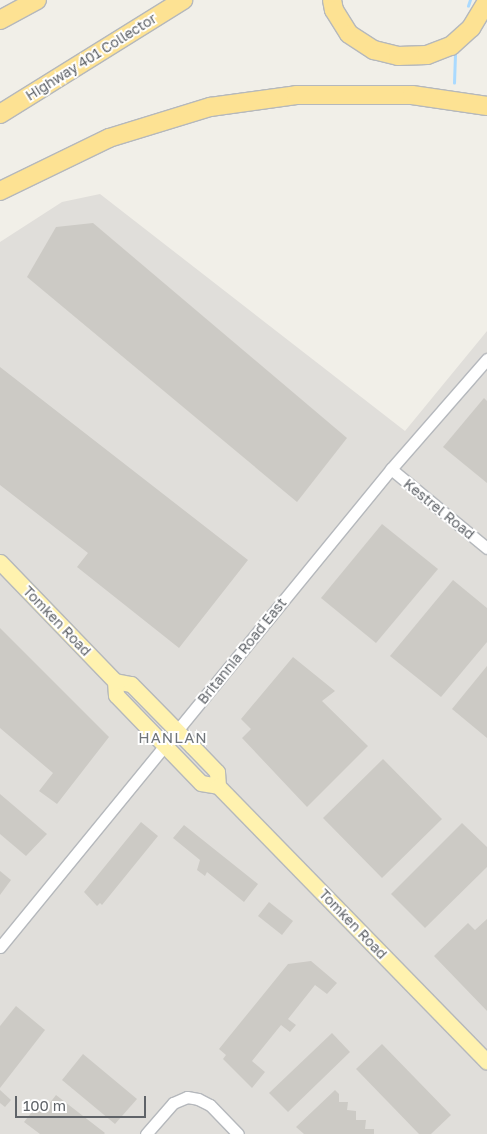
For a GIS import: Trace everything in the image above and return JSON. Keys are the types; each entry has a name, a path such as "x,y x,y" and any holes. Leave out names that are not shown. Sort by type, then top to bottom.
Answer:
{"highway":[{"path":"0,20 37,0"},
{"name":"Highway 401 Collector","path":"0,114 183,0"},
{"path":"332,0 334,10 349,34 374,50 398,56 427,55 451,46 471,28 487,1"},
{"path":"0,191 109,138 210,107 296,95 412,95 487,106"}],"main road":[{"name":"Tomken Road","path":"0,562 115,681 131,684 177,730 217,772 218,786"},
{"name":"Tomken Road","path":"115,681 116,695 201,783 218,786 487,1062"}],"street":[{"name":"Britannia Road East","path":"0,947 391,469 487,359"},
{"name":"Kestrel Road","path":"391,469 487,548"},
{"path":"146,1134 172,1102 187,1097 198,1099 210,1105 238,1134"}],"shaded area":[{"path":"100,194 405,431 487,331 487,1134 0,1134 0,242 62,202"}],"building":[{"path":"93,223 347,438 297,502 27,277 56,227"},
{"path":"0,367 248,560 179,648 77,567 88,553 0,485"},
{"path":"484,398 487,401 487,483 443,447"},
{"path":"382,524 438,569 376,643 321,598"},
{"path":"453,580 487,608 487,642 441,697 390,656"},
{"path":"0,628 109,737 57,804 39,791 53,773 0,728"},
{"path":"293,657 335,691 322,701 368,746 307,807 242,738 251,729 241,719"},
{"path":"487,666 487,738 452,709"},
{"path":"383,759 442,819 382,878 323,818"},
{"path":"0,794 47,834 26,856 0,834"},
{"path":"141,822 158,836 102,905 100,903 97,906 84,892"},
{"path":"462,823 487,847 487,867 425,928 391,894"},
{"path":"184,825 258,884 244,902 207,872 205,876 197,870 200,860 173,838"},
{"path":"0,871 11,880 0,895"},
{"path":"269,902 293,921 282,935 258,916"},
{"path":"487,919 487,1011 434,956 468,923 475,930"},
{"path":"311,961 337,983 327,994 315,985 288,1019 296,1025 290,1032 281,1025 252,1061 265,1072 252,1088 223,1059 226,1055 219,1049 288,964"},
{"path":"16,1006 45,1030 0,1088 0,1026"},
{"path":"332,1033 350,1052 288,1112 269,1093"},
{"path":"382,1044 451,1115 431,1134 419,1134 356,1069"},
{"path":"83,1054 137,1099 115,1124 62,1080"},
{"path":"0,1090 11,1100 5,1107 0,1103"},
{"path":"335,1090 339,1094 339,1102 348,1102 347,1110 356,1111 356,1120 366,1120 365,1129 374,1129 374,1134 304,1134 296,1127"},
{"path":"56,1095 105,1133 40,1134 24,1122 42,1099 49,1104"}],"waterway":[{"path":"468,6 470,0"},
{"path":"454,83 455,54"}],"district":[{"name":"HANLAN","path":"173,738"}]}
